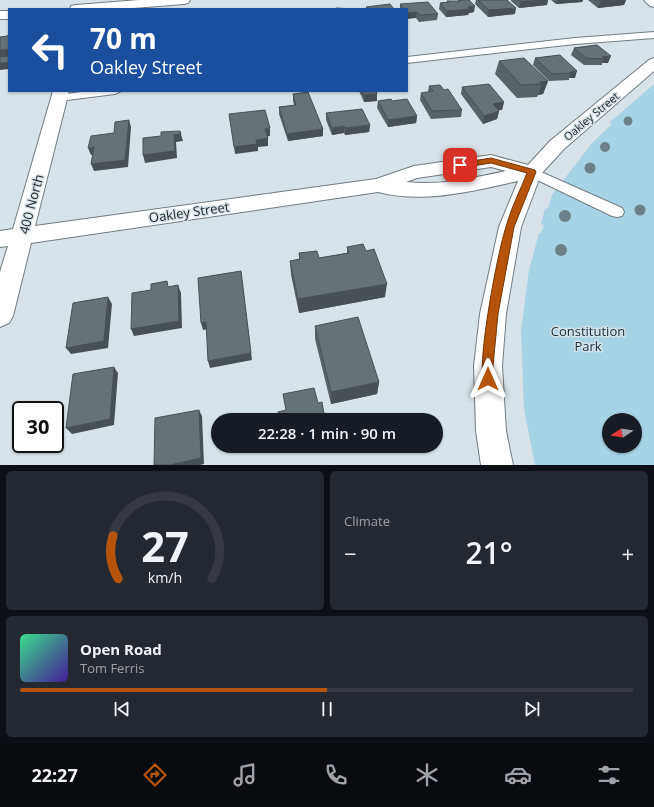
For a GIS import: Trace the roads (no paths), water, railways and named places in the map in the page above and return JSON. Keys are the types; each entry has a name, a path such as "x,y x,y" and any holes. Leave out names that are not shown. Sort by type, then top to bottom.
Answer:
{"street":[{"path":"82,7 184,0"},
{"path":"650,0 654,3"},
{"name":"Oakley Street","path":"0,239 379,185 427,191 470,185 532,172 557,145 654,64"},
{"name":"400 North","path":"0,316 60,94"},
{"path":"497,465 491,431 488,366 493,314 510,227 532,172"}],"lane":[{"path":"408,60 575,41 654,35"},
{"path":"60,94 97,92"},
{"path":"532,172 616,212"}],"park label":[{"name":"Constitution Park","path":"588,338"}]}
